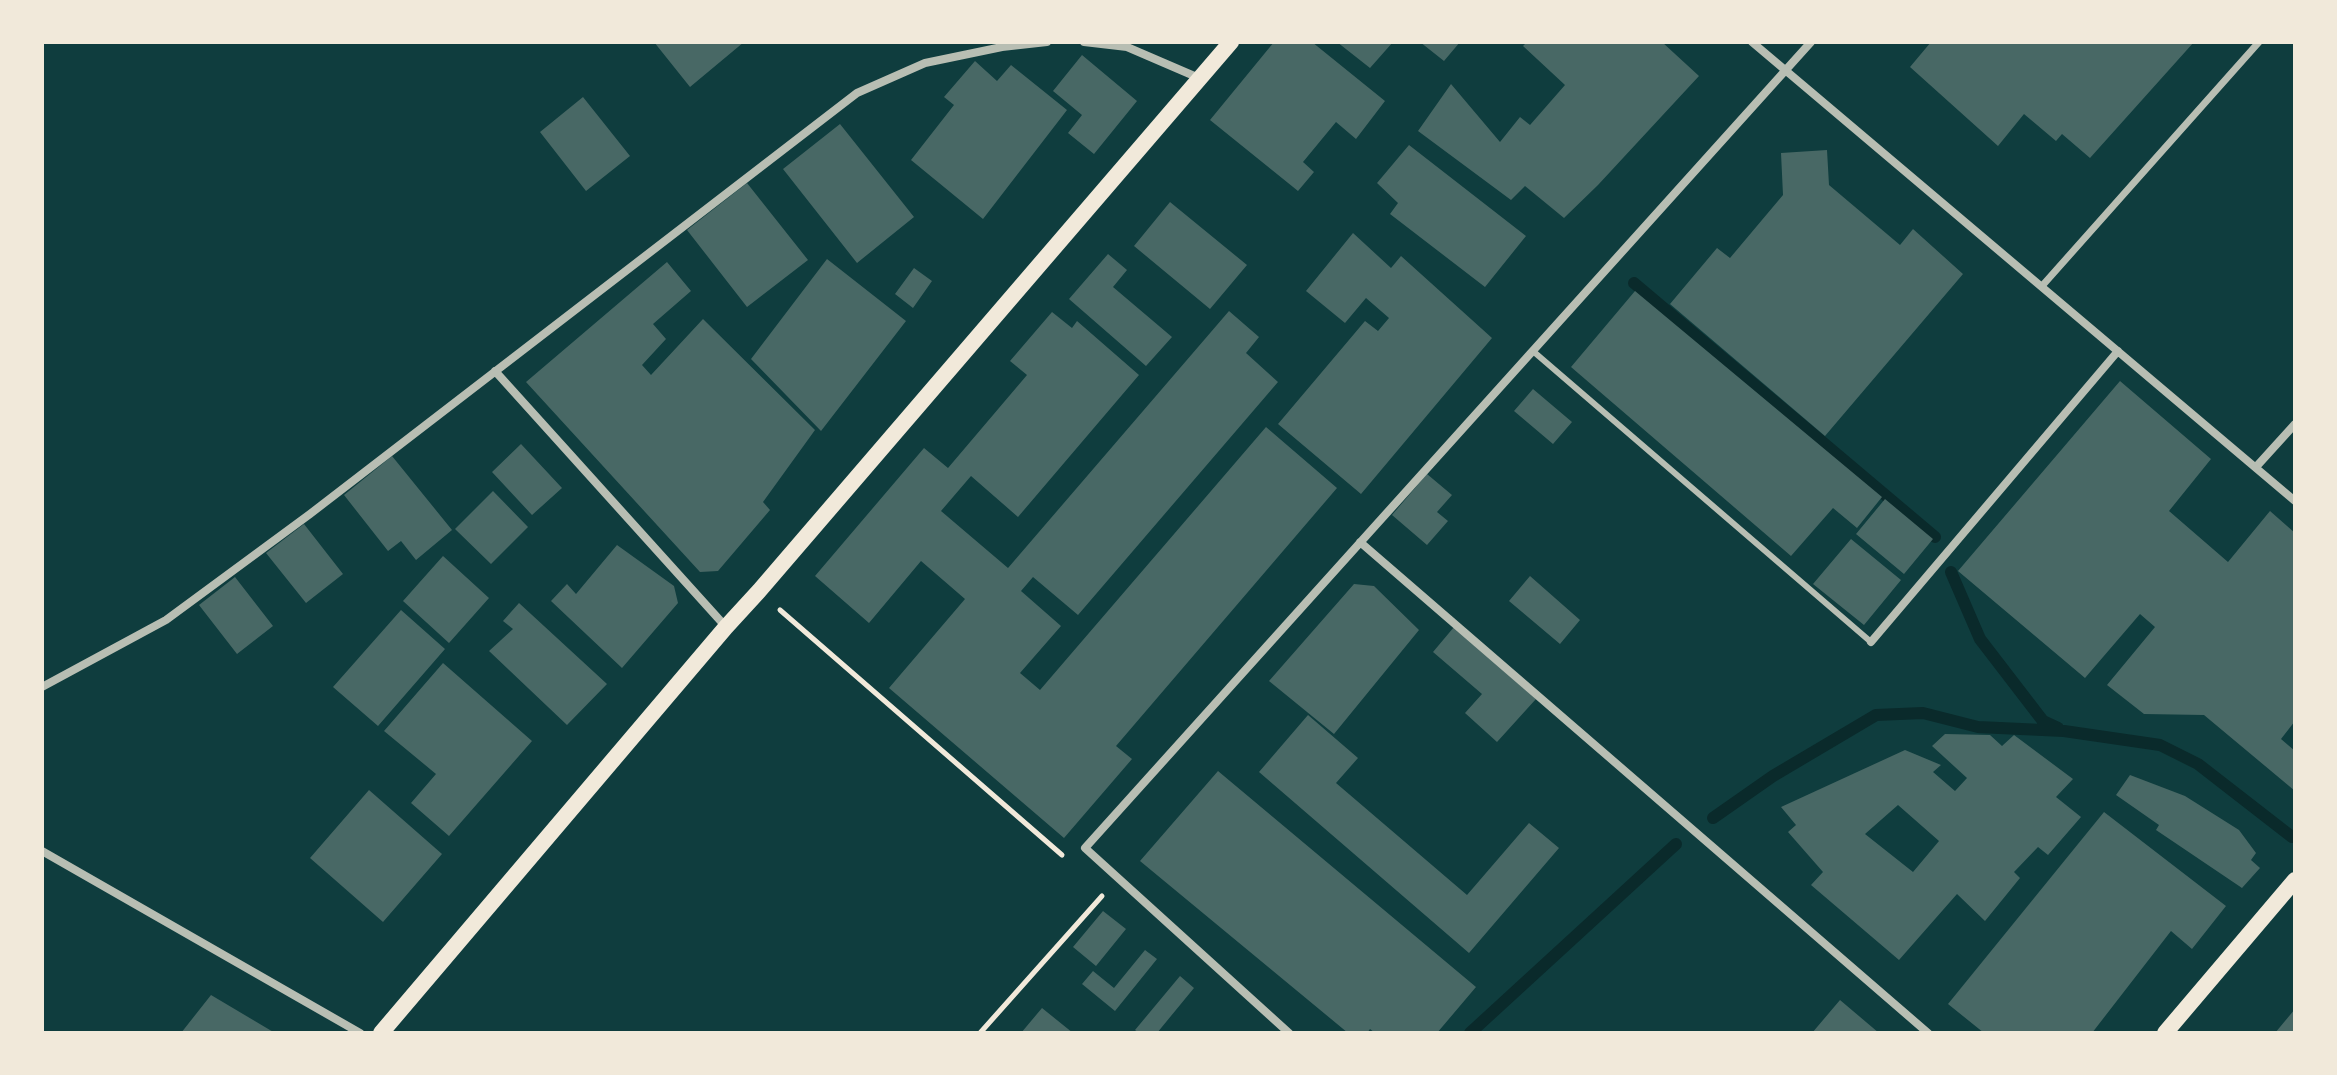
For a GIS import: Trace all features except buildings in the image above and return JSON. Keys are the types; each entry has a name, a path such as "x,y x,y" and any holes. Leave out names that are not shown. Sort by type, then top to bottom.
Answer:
{"main road":[{"path":"381,1033 726,627 1231,42"},
{"path":"2165,1033 2295,880"}],"street":[{"path":"42,687 166,620 310,514 857,93 925,63 1002,47 1047,42"},
{"path":"1084,42 1127,47 1199,78"},
{"path":"1752,42 2295,501"},
{"path":"1289,1033 1085,848 1811,42"},
{"path":"2042,286 2259,42"},
{"path":"1871,642 2118,351"},
{"path":"495,371 726,627"},
{"path":"2256,467 2295,424"},
{"path":"1360,542 1928,1033"},
{"path":"42,851 360,1033"}],"lane":[{"path":"1534,352 1871,642"}],"path":[{"path":"759,591 1070,861"},
{"path":"980,1033 1118,877"}],"waterway":[{"path":"1634,283 1935,537"},
{"path":"1951,572 1980,639 2043,721 2058,728"},
{"path":"1713,818 1773,776 1876,715 1923,713 1978,727 2064,731 2160,745 2198,764 2292,837"},
{"path":"1470,1033 1676,844"}]}
